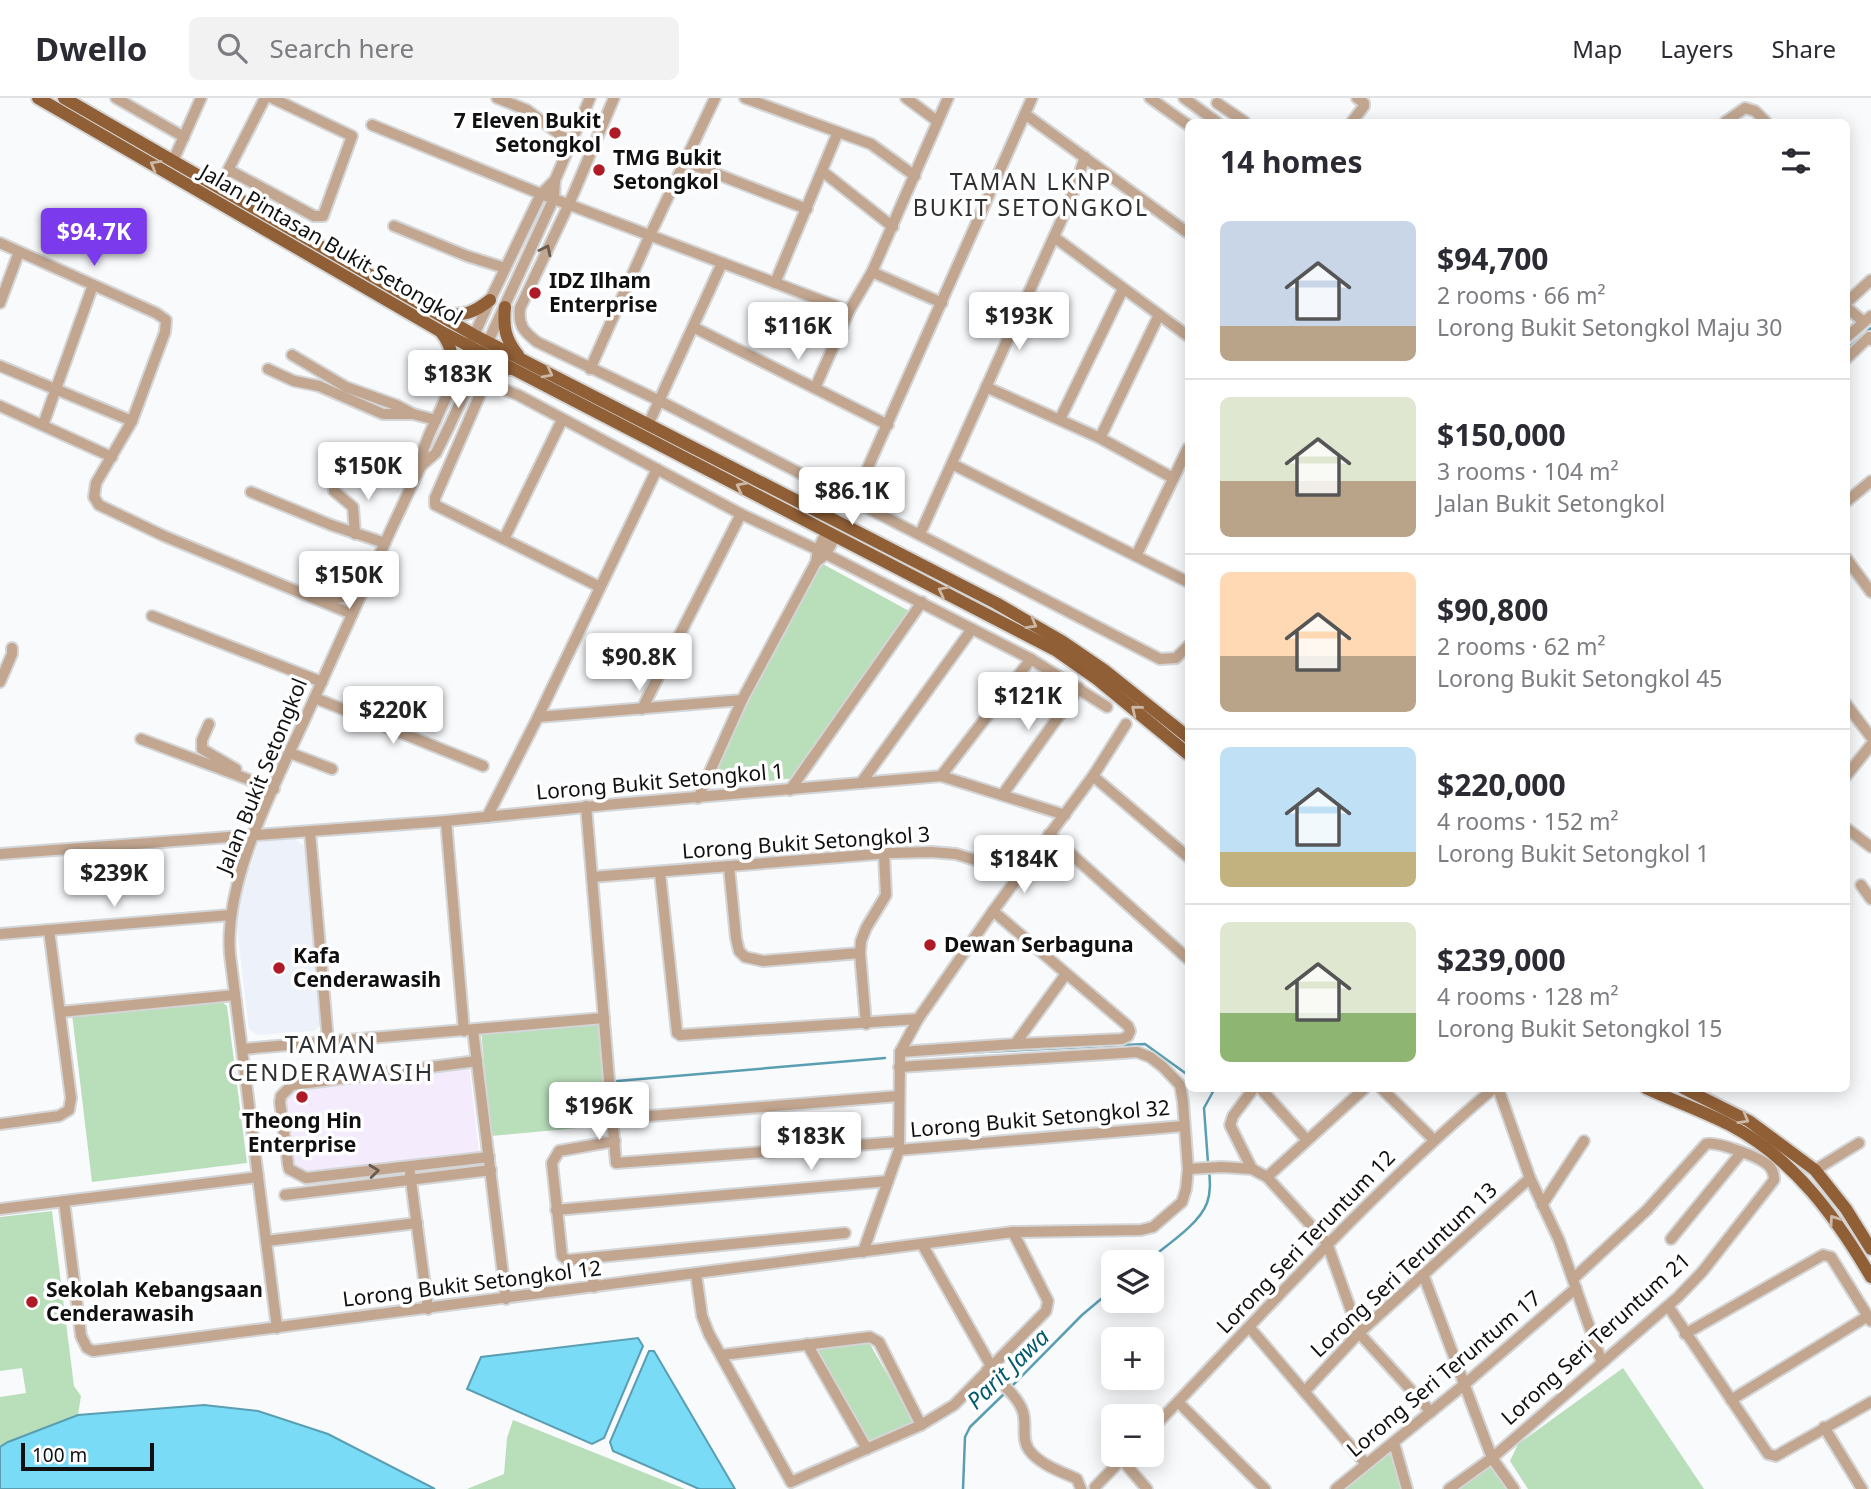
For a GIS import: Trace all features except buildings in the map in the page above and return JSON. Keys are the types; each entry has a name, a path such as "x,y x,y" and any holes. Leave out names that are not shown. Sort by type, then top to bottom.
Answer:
{"main road":[{"name":"Jalan Pintasan Bukit Setongkol","path":"38,98 440,331 472,341 517,364 831,535 1057,651 1097,679 1185,752"},
{"name":"Jalan Pintasan Bukit Setongkol","path":"64,98 430,309 472,341"},
{"path":"430,309 445,315 462,316 477,310 489,300"},
{"path":"468,383 493,369 517,364 503,326 505,307"},
{"path":"440,331 449,342 453,355 453,381"},
{"name":"Jalan Pintasan Bukit Setongkol","path":"517,364 654,413 1052,636 1119,681 1185,735"},
{"path":"1656,1092 1732,1126 1801,1178 1831,1214 1871,1277"},
{"path":"1691,1092 1749,1121 1815,1170 1869,1243"}],"street":[{"path":"116,98 184,136"},
{"path":"173,161 201,98"},
{"path":"219,188 265,98"},
{"path":"229,170 314,216 323,216 352,136 272,98"},
{"path":"497,98 527,110 571,143"},
{"name":"Jalan Bukit Setongkol","path":"421,466 436,453 505,307 554,198 555,180 590,98"},
{"path":"614,98 569,204 520,308 519,322 524,331 590,369 654,413 853,500 1150,654 1168,660 1176,658 1185,649"},
{"path":"745,98 871,144 915,176"},
{"path":"906,98 937,121"},
{"path":"815,388 849,311 872,272 893,227 948,98"},
{"path":"853,500 1032,98"},
{"path":"1150,98 1185,123"},
{"path":"1184,98 1212,119"},
{"path":"590,369 650,234 686,162 710,99"},
{"path":"1206,115 1219,100 1241,119"},
{"path":"1353,119 1360,102"},
{"path":"1729,119 1745,107 1755,111 1763,119"},
{"path":"1025,114 1185,231"},
{"path":"372,125 541,194 849,311"},
{"path":"775,283 838,132"},
{"path":"919,534 1070,201 1085,157"},
{"path":"686,162 807,209"},
{"path":"822,171 893,227"},
{"name":"Jalan Bukit Setongkol","path":"277,1328 235,995 229,941 230,915 269,787 290,753 421,466 424,447 489,300 541,194 555,180"},
{"path":"394,226 467,256 505,268"},
{"path":"1054,237 1185,334"},
{"path":"0,243 156,313 166,320 165,332 131,421 96,483 94,496 99,505 164,536 352,614"},
{"path":"0,303 19,252"},
{"path":"654,413 722,262"},
{"path":"872,272 942,303"},
{"path":"1850,305 1871,280"},
{"path":"43,425 93,285"},
{"path":"1060,419 1123,289"},
{"path":"1850,310 1867,319 1850,334"},
{"path":"1100,438 1159,315"},
{"path":"693,327 888,425"},
{"path":"1850,356 1870,338"},
{"path":"292,355 346,387 436,420"},
{"path":"0,366 131,421"},
{"path":"268,369 294,381 319,386 383,414 414,414"},
{"path":"600,587 435,505 435,498 482,390 488,386 518,395 741,514 922,602 1031,659 1107,707"},
{"path":"986,387 1100,438 1173,478"},
{"path":"0,406 112,457"},
{"path":"504,539 562,420"},
{"path":"1136,556 1185,454"},
{"path":"952,464 1185,580"},
{"path":"487,817 657,469"},
{"path":"1850,499 1871,481"},
{"path":"334,491 353,507 355,534"},
{"path":"251,492 355,534 385,543"},
{"path":"642,709 741,514"},
{"path":"698,798 742,700 831,535"},
{"path":"1850,563 1871,592"},
{"path":"319,600 342,597 366,583"},
{"path":"790,789 922,602"},
{"path":"336,607 342,636"},
{"path":"152,616 322,682"},
{"path":"861,783 972,629"},
{"path":"0,682 12,648"},
{"path":"941,776 1031,659"},
{"path":"1003,793 1079,688"},
{"path":"315,698 483,766"},
{"path":"538,717 742,700"},
{"path":"1850,709 1871,737"},
{"path":"209,724 202,740 202,749 269,787"},
{"path":"863,1252 899,1146 900,1052 918,1019 993,911 1093,776 1126,724"},
{"path":"141,739 269,787"},
{"path":"1850,771 1871,745"},
{"path":"290,753 332,769"},
{"name":"Lorong Bukit Setongkol 1","path":"0,854 446,821 586,806 941,776 1065,814"},
{"path":"1093,776 1185,854"},
{"path":"586,806 614,1141 559,1151 552,1163 562,1256 571,1260 845,1233"},
{"path":"446,821 469,1030 477,1061 506,1299"},
{"path":"1850,831 1871,848"},
{"path":"310,832 328,1041"},
{"path":"1049,834 1185,956"},
{"name":"Lorong Bukit Setongkol 3","path":"592,877 930,852 956,855 1020,874"},
{"path":"866,1024 859,953 866,928 886,895 884,854"},
{"path":"729,867 736,938 739,951 745,957 763,961 859,953"},
{"path":"660,873 674,1010 677,1032 680,1035 918,1019"},
{"path":"1861,885 1871,899"},
{"path":"900,1052 1122,1039 1128,1036 1128,1026 993,911"},
{"path":"0,934 230,915"},
{"path":"0,1124 59,1116 69,1110 71,1098 50,930"},
{"path":"1015,1044 1066,974"},
{"path":"60,1012 235,995"},
{"path":"243,1049 604,1018"},
{"name":"Lorong Bukit Setongkol 12","path":"64,1201 80,1336 87,1348 93,1351 1013,1232 1141,1230 1153,1227 1182,1202 1188,1169 1180,1085 1150,1057 1137,1052 900,1067"},
{"path":"477,1061 299,1083 292,1085 281,1096 280,1102 289,1169 306,1178 489,1157"},
{"path":"1251,1092 1233,1116 1230,1125 1252,1169"},
{"path":"1264,1092 1307,1140"},
{"path":"1267,1177 1361,1092"},
{"path":"1385,1092 1434,1140"},
{"name":"Lorong Seri Teruntum 12","path":"1164,1417 1327,1243 1434,1140 1491,1092"},
{"path":"1498,1092 1574,1283 1602,1363"},
{"path":"612,1119 899,1096"},
{"name":"Lorong Bukit Setongkol 32","path":"614,1141 617,1163 1184,1126"},
{"path":"1542,1205 1584,1141"},
{"name":"Lorong Seri Teruntum 17","path":"1336,1489 1465,1384 1574,1283 1647,1210 1701,1147 1712,1143 1767,1163 1773,1171 1774,1180"},
{"path":"1815,1170 1859,1143"},
{"path":"1671,1239 1741,1153"},
{"path":"410,1167 428,1309"},
{"path":"1188,1169 1252,1169 1267,1177 1327,1243 1359,1333 1431,1412"},
{"path":"285,1195 491,1170"},
{"path":"0,1203 0,1209 258,1177"},
{"name":"Lorong Seri Teruntum 13","path":"1305,1391 1359,1333 1530,1178"},
{"name":"Lorong Seri Teruntum 21","path":"1449,1489 1492,1458 1668,1306 1702,1272 1774,1180"},
{"path":"556,1210 888,1181"},
{"path":"266,1241 417,1223"},
{"path":"696,1274 702,1316 709,1334 791,1482 920,1425 954,1405 1046,1311 1048,1301 1013,1232"},
{"path":"922,1244 990,1370 1023,1411 1028,1448 1051,1466 1077,1479 1081,1489"},
{"path":"1685,1334 1823,1255 1831,1257 1870,1319 1731,1400"},
{"path":"592,1258 594,1287"},
{"path":"1423,1274 1492,1458 1514,1489"},
{"path":"1668,1306 1768,1454 1776,1456 1871,1402"},
{"path":"1250,1328 1366,1464"},
{"path":"722,1355 865,1336 876,1340 920,1425"},
{"path":"807,1344 867,1449"},
{"path":"1178,1402 1265,1489"},
{"path":"1824,1427 1862,1489"},
{"path":"1394,1443 1407,1489"},
{"path":"1095,1487 1115,1467"},
{"path":"1132,1467 1147,1489"}],"shaded area":[{"name":"Kafa Cenderawasih","path":"294,837 307,848 321,1024 314,1031 257,1035 249,1029 235,912 260,838"},
{"path":"468,1057 479,1153 284,1178 277,1096 283,1082 292,1078"}],"green space":[{"path":"819,562 911,612 796,778 705,788"},
{"path":"218,999 227,1006 247,1163 92,1182 72,1014"},
{"path":"601,1020 610,1125 491,1136 481,1030"},
{"name":"Sekolah Kebangsaan Cenderawasih","path":"52,1211 74,1386 81,1396 78,1415 0,1447 0,1397 26,1393 22,1368 0,1371 0,1217"},
{"path":"867,1339 915,1423 865,1446 809,1344"},
{"path":"1623,1368 1704,1489 1528,1489 1510,1461 1518,1444"},
{"path":"513,1420 685,1489 467,1489 504,1474 507,1438"},
{"path":"1390,1453 1401,1489 1346,1489"},
{"path":"1486,1464 1493,1468 1507,1489 1453,1489"}],"water":[{"path":"638,1338 643,1346 604,1438 592,1444 467,1389 481,1357"},
{"path":"649,1351 654,1351 735,1489 699,1489 613,1451 610,1442"},
{"path":"204,1405 258,1411 328,1434 435,1489 0,1489 0,1447 8,1442 78,1415"}],"waterway":[{"name":"Parit Jawa","path":"1850,346 1871,328"},
{"path":"942,1054 1145,1044 1185,1073"},
{"path":"617,1081 885,1058"},
{"name":"Parit Jawa","path":"1208,1163 1204,1108 1213,1092"},
{"name":"Parit Jawa","path":"1162,1250 1203,1211 1209,1195 1209,1169"},
{"name":"Parit Jawa","path":"1012,1386 1101,1299"},
{"name":"Parit Jawa","path":"963,1489 965,1437 970,1427 1007,1391"}],"place":[{"name":"7 Eleven Bukit Setongkol","path":"615,133"},
{"name":"TMG Bukit Setongkol","path":"599,170"},
{"name":"IDZ Ilham Enterprise","path":"535,293"},
{"name":"Dewan Serbaguna","path":"930,945"},
{"name":"Kafa Cenderawasih","path":"279,968"},
{"name":"Theong Hin Enterprise","path":"302,1097"},
{"name":"Sekolah Kebangsaan Cenderawasih","path":"32,1302"}],"district":[{"name":"TAMAN LKNP BUKIT SETONGKOL","path":"1031,195"},
{"name":"TAMAN CENDERAWASIH","path":"331,1059"}]}
